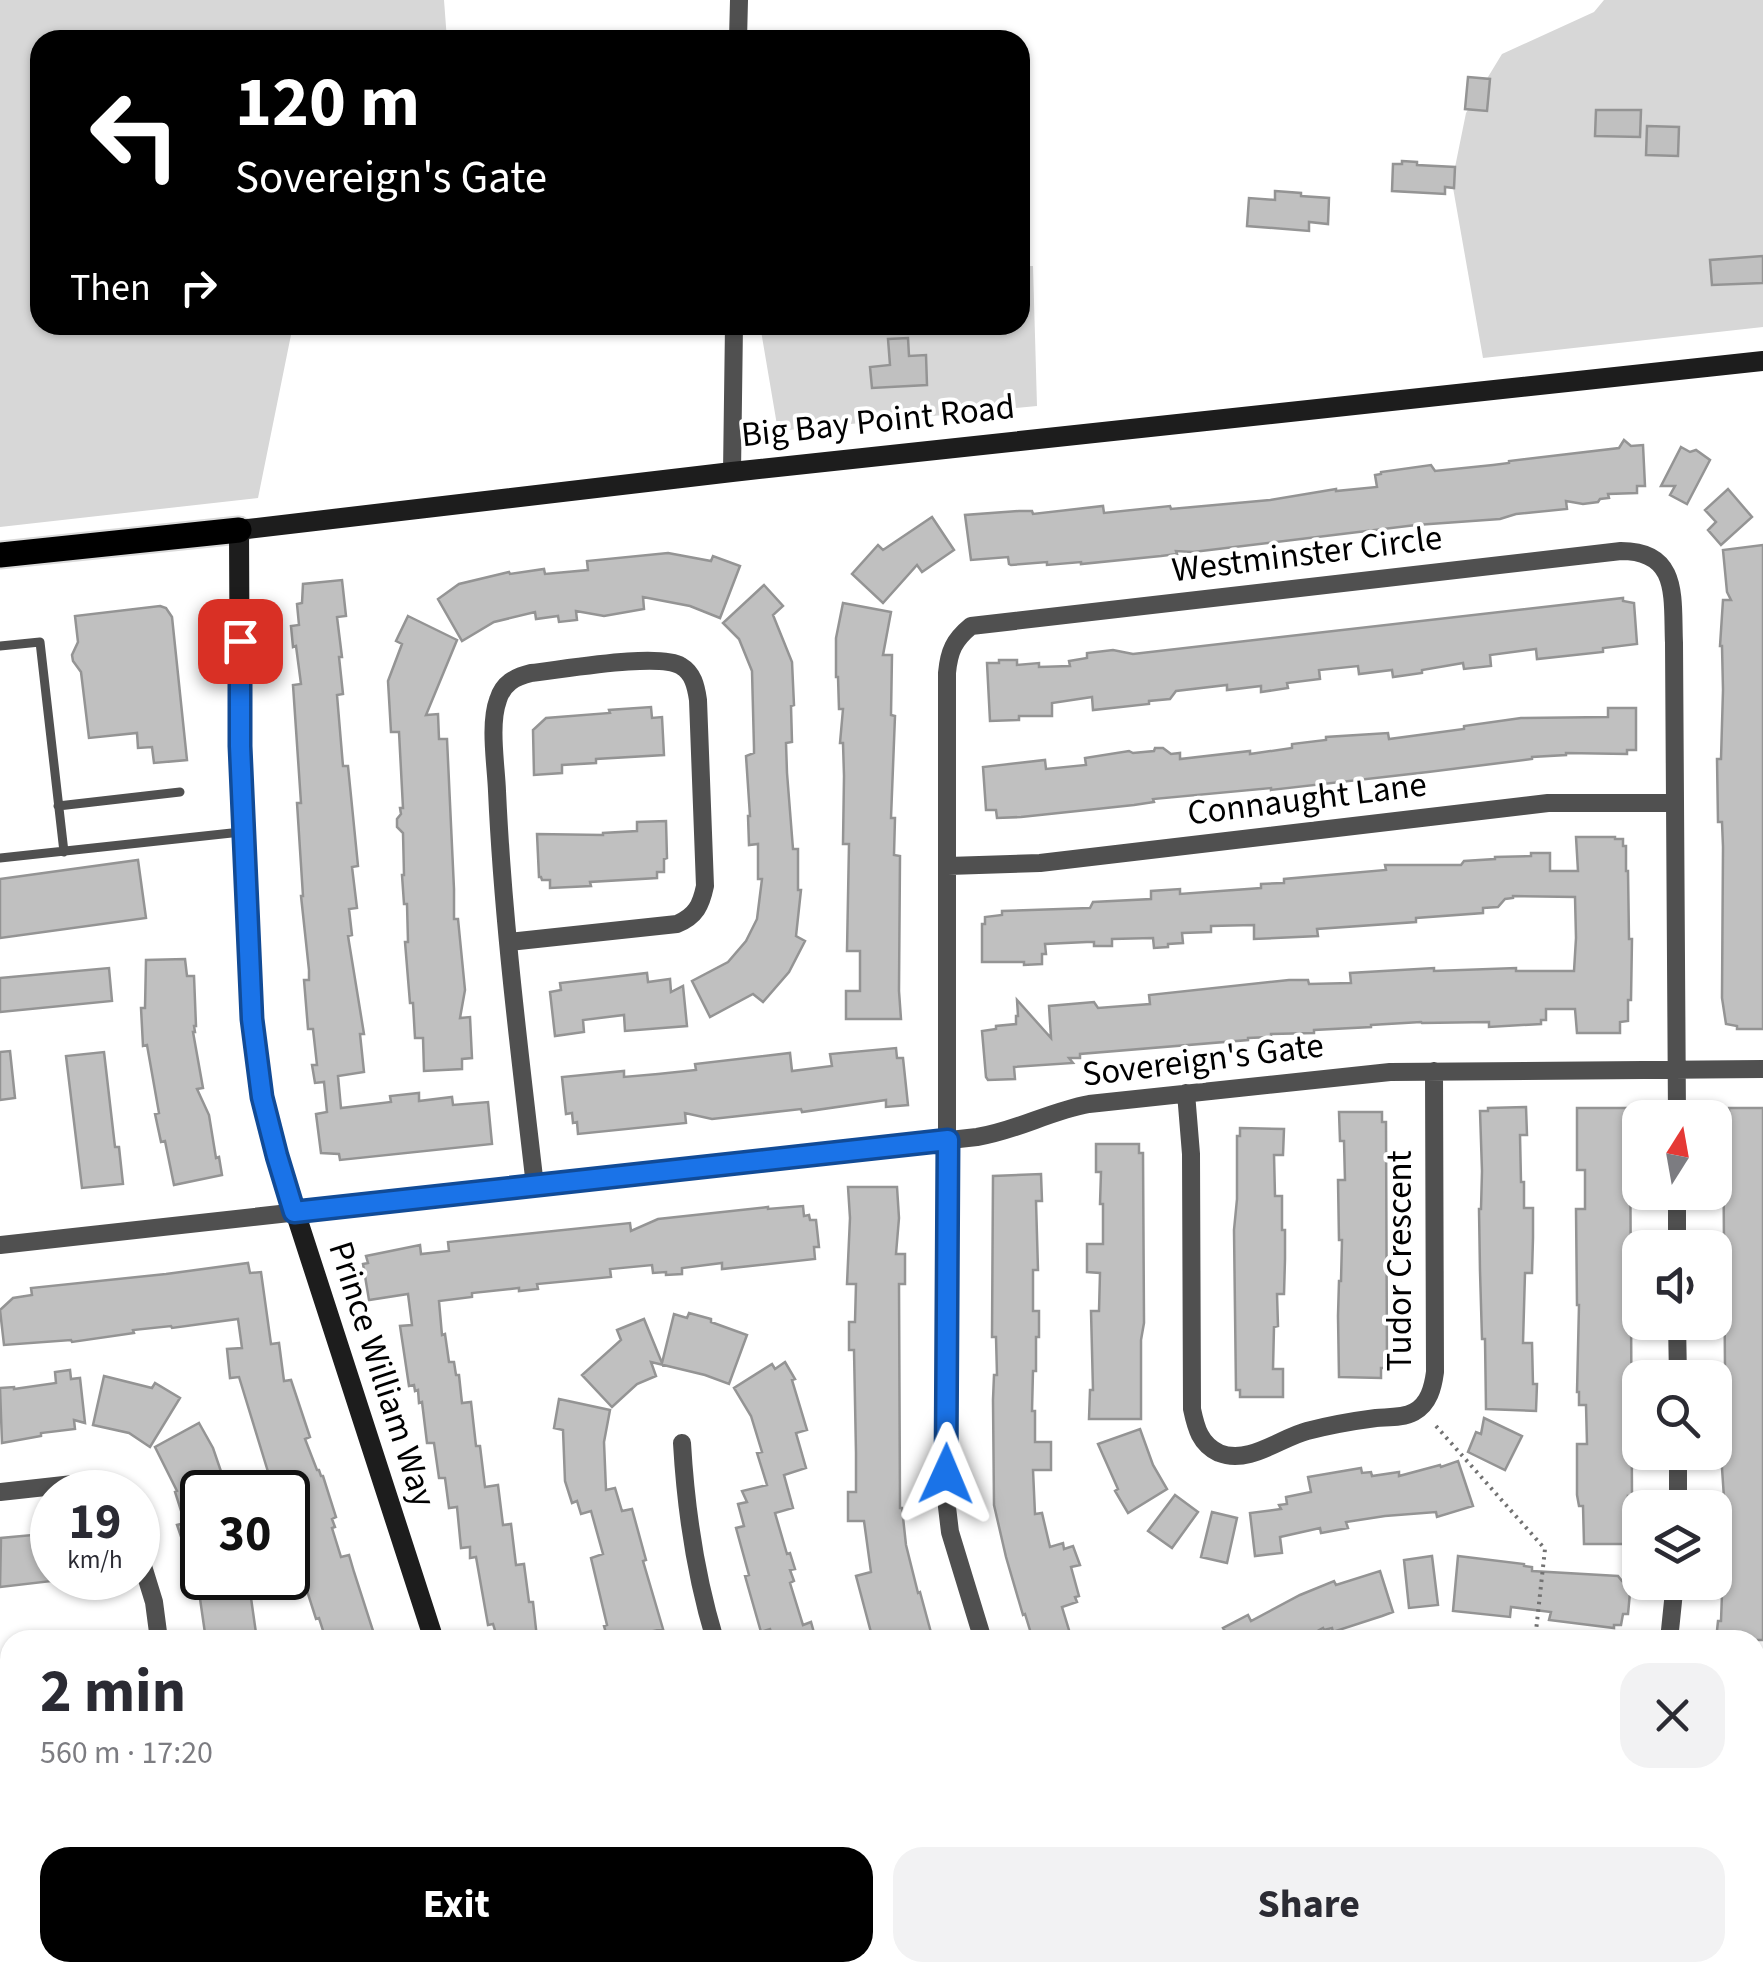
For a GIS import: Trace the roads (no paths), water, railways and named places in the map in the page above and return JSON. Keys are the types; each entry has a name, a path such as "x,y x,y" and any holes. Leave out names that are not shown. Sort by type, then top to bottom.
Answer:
{"main road":[{"name":"Big Bay Point Road","path":"0,555 1763,360"},
{"name":"Prince William Way","path":"239,530 240,746 250,991 262,1097 294,1212 431,1630"}],"street":[{"path":"738,30 739,0"},
{"path":"732,472 734,335"},
{"name":"Westminster Circle","path":"980,1630 950,1532 947,1506 949,653 958,637 971,626 1621,550 1653,556 1664,568 1672,592 1677,1100"},
{"path":"508,942 677,924 694,915 705,886 698,700 690,673 680,664 656,660 532,674 513,679 501,693 495,711 500,869 508,942 535,1186"},
{"name":"Connaught Lane","path":"948,866 1028,864 1548,803 1675,803"},
{"name":"Sovereign's Gate","path":"0,1245 948,1140 1011,1130 1089,1104 1390,1072 1763,1069"},
{"name":"Tudor Crescent","path":"1186,1093 1192,1409 1206,1445 1220,1453 1248,1455 1304,1432 1402,1416 1414,1412 1429,1396 1435,1372 1434,1071"},
{"path":"682,1443 686,1502 700,1588 712,1630"},
{"path":"0,1492 30,1489"},
{"path":"153,1600 157,1630"},
{"path":"1670,1630 1673,1600"}],"lane":[{"path":"0,646 40,642 64,852"},
{"path":"58,806 180,792"},
{"path":"0,858 244,832"}]}
